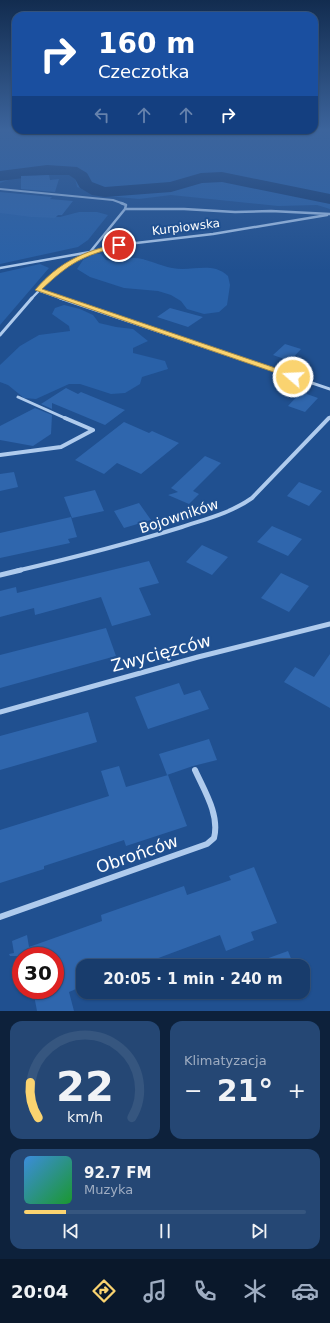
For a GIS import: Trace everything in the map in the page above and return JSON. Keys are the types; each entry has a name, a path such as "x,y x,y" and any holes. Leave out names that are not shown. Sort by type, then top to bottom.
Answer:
{"street":[{"path":"0,189 113,200 126,205 125,209 90,252 60,269 38,290 0,336"},
{"path":"125,209 184,209 220,212 271,211 328,214"},
{"name":"Kurpiowska","path":"0,268 90,252 119,245 212,234 328,214"},
{"path":"38,290 330,389"},
{"path":"0,455 61,447 93,430 18,397"},
{"name":"Bojowników","path":"0,575 126,544 241,506 252,498 330,417"},
{"name":"Zwycięzców","path":"0,712 198,657 330,624"},
{"name":"Obrońców","path":"0,917 207,844 214,839 216,821 194,770"}],"shaded area":[{"path":"0,176 26,176 14,178 0,183"},
{"path":"72,176 330,176 330,209 317,205 278,206 171,195 139,199 96,195 77,187 75,178"},
{"path":"0,212 49,217 60,217 79,212 97,212 108,215 88,240 78,247 0,264"},
{"path":"94,254 101,254 106,260 139,258 172,268 215,269 228,276 230,285 227,305 219,312 204,314 187,309 181,301 171,295 158,291 124,288 90,277 77,269 83,260"},
{"path":"40,264 49,268 0,325 0,273"},
{"path":"64,305 80,309 93,315 99,323 133,329 148,341 133,348 133,353 165,361 168,369 142,377 140,384 125,393 111,394 80,384 69,384 36,399 24,398 8,385 0,382 0,365 20,346 39,335 70,331 69,326 52,314 55,308"}],"building":[{"path":"21,176 49,176 50,180 59,179 55,192 21,189"},
{"path":"0,192 52,197 50,199 73,201 62,215 58,215 55,218 31,217 0,213"},
{"path":"170,308 203,317 188,327 157,317"},
{"path":"285,344 301,349 290,361 273,355"},
{"path":"66,388 78,394 81,392 125,410 105,425 52,403 52,409 41,404"},
{"path":"301,392 318,398 305,412 288,406"},
{"path":"35,408 52,415 51,434 33,446 0,440 0,426"},
{"path":"124,422 149,433 152,431 179,443 141,474 117,463 104,474 75,460"},
{"path":"205,456 221,463 193,491 199,494 189,504 168,495 178,492 171,488"},
{"path":"14,472 18,487 0,491 0,474"},
{"path":"299,482 322,491 309,506 287,496"},
{"path":"95,490 104,511 72,518 64,497"},
{"path":"139,503 151,520 124,528 114,511"},
{"path":"71,517 77,537 68,539 70,543 0,558 0,533"},
{"path":"272,526 302,539 288,556 257,542"},
{"path":"202,545 228,557 212,575 186,562"},
{"path":"149,561 159,583 139,588 151,615 112,626 101,597 35,615 34,608 0,617 0,591 16,587 17,593"},
{"path":"281,573 309,586 289,612 261,598"},
{"path":"106,628 116,656 0,688 0,655"},
{"path":"330,654 330,708 284,682 295,667 314,677"},
{"path":"179,683 184,695 200,690 209,709 148,729 135,697"},
{"path":"88,712 97,742 0,770 0,736"},
{"path":"209,739 217,760 167,775 159,754"},
{"path":"119,766 126,787 168,775 187,826 126,846 124,840 44,866 44,869 0,883 0,830 109,796 101,771"},
{"path":"254,867 277,923 251,932 254,940 226,951 220,935 156,959 76,959 76,989 69,992 74,1011 37,1011 35,999 64,999 64,947 29,947 102,921 101,915 184,886 187,895 231,880 229,876"},
{"path":"27,935 29,947 13,947 12,941"},
{"path":"288,951 291,959 266,959"}],"waterway":[{"path":"81,176 86,185 98,191 105,192 171,187 201,178 222,177 330,199"}],"route":[{"path":"119,245 90,252 73,260 60,269 38,290 293,377"}]}
